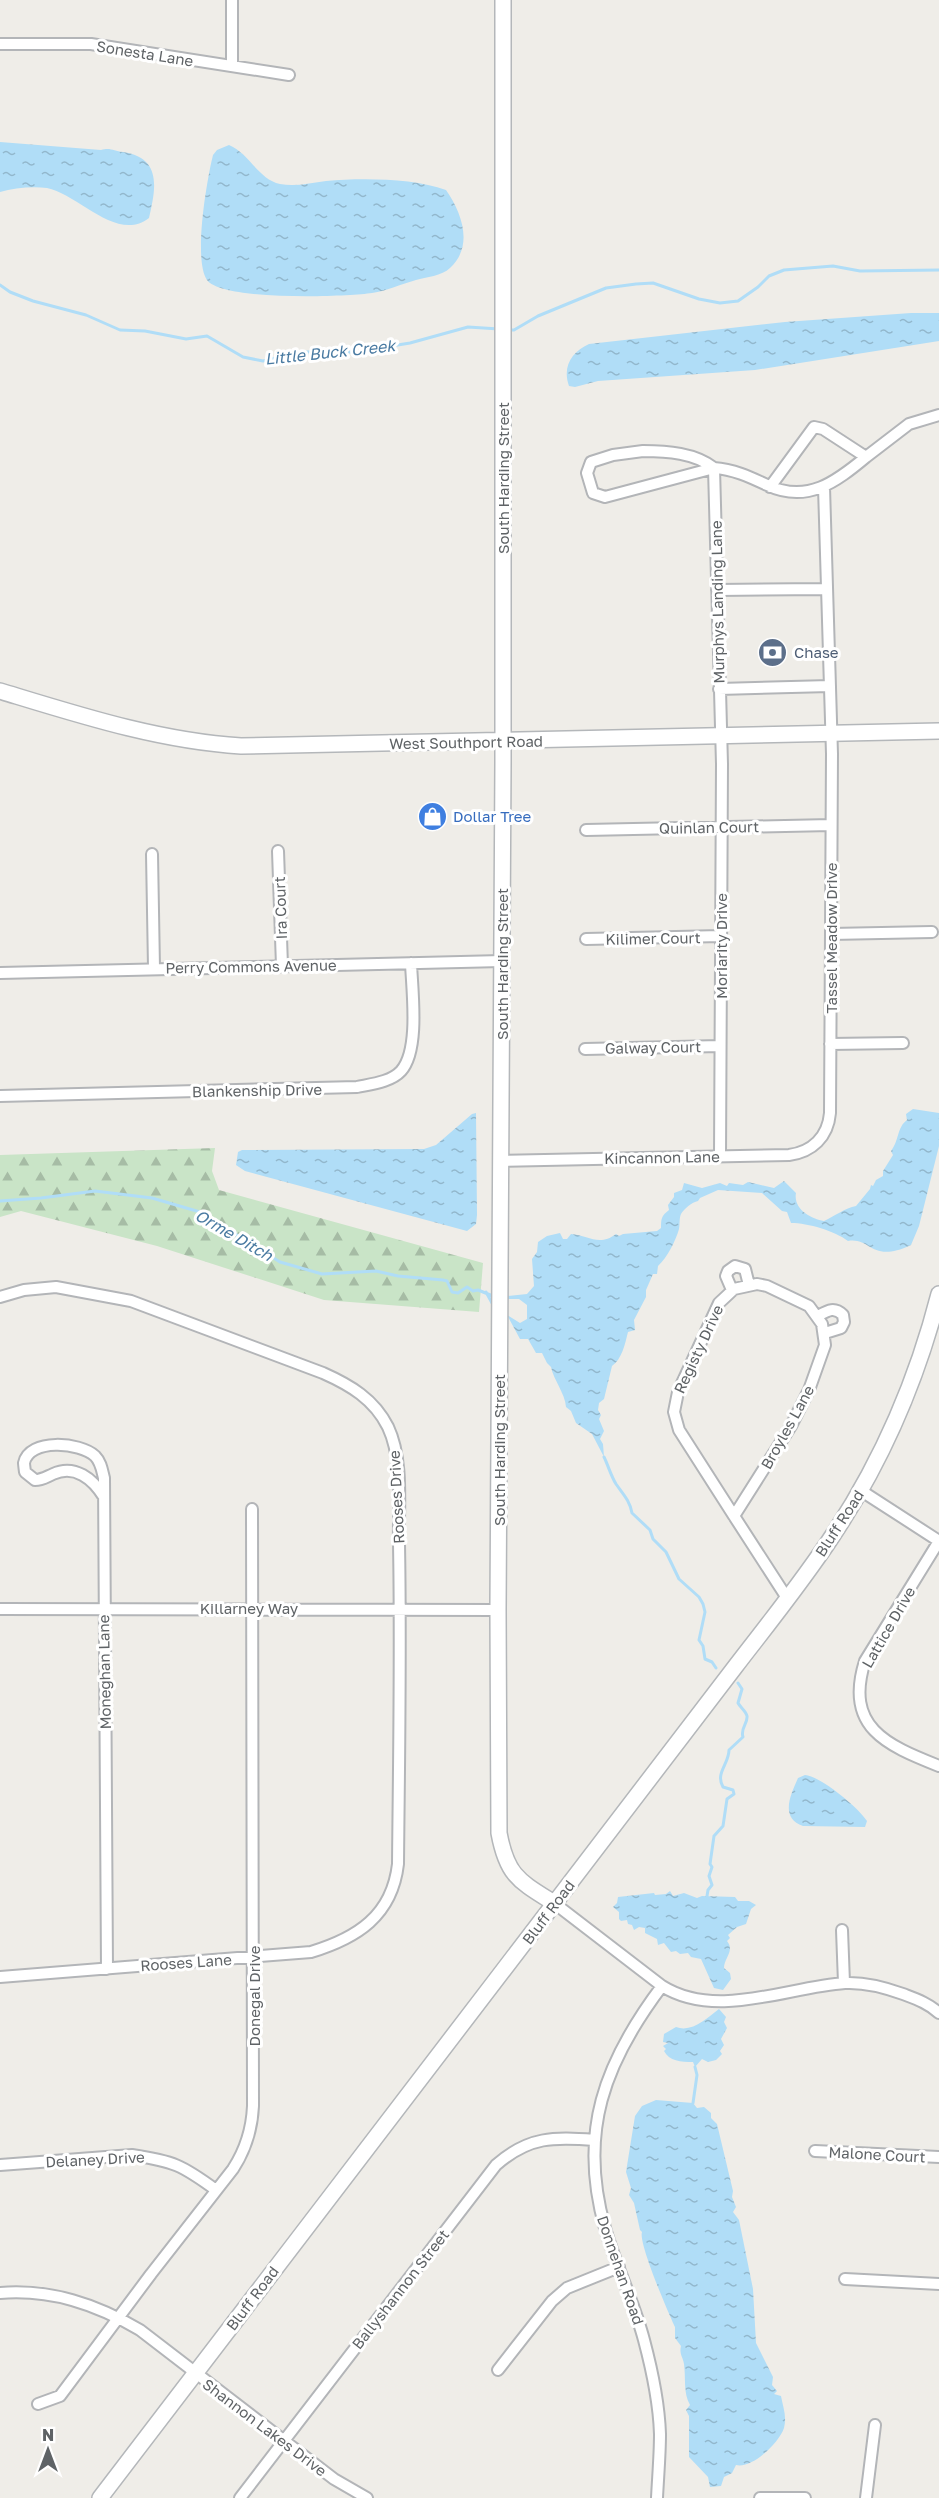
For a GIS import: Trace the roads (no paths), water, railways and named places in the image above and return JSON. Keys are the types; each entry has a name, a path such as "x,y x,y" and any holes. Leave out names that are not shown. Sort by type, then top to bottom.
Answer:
{"main road":[{"name":"South Harding Street","path":"503,0 499,1833 506,1863 515,1875 529,1888 554,1904"},
{"name":"West Southport Road","path":"0,692 125,727 214,744 503,741 939,730"},
{"name":"Bluff Road","path":"100,2498 831,1538 860,1490 902,1405 920,1359 939,1294"}],"street":[{"path":"232,0 232,66"},
{"name":"Sonesta Lane","path":"0,44 91,44 289,75"},
{"path":"714,468 692,456 643,451 596,460 589,465 587,471 593,493 605,496 714,468 733,471 770,487 796,493 824,488 909,424 939,415"},
{"path":"770,487 814,427 823,429 866,457"},
{"name":"Murphys Landing Lane","path":"714,468 721,736"},
{"name":"Tassel Meadow Drive","path":"819,1140 826,1130 830,1117 831,733 824,488"},
{"path":"717,590 827,589"},
{"path":"719,689 830,686"},
{"name":"Moriarity Drive","path":"720,1156 721,736"},
{"name":"Quinlan Court","path":"586,830 831,825"},
{"name":"Ira Court","path":"278,851 282,966"},
{"path":"152,854 154,968"},
{"path":"831,934 933,932"},
{"name":"Kilimer Court","path":"586,939 721,936"},
{"name":"Perry Commons Avenue","path":"0,973 502,961"},
{"name":"Blankenship Drive","path":"0,1096 357,1087 374,1083 402,1070 409,1056 413,1023 411,963"},
{"path":"830,1044 903,1043"},
{"name":"Galway Court","path":"585,1049 720,1046"},
{"name":"Kincannon Lane","path":"500,1161 794,1154 808,1149 819,1140"},
{"path":"732,1290 726,1277 728,1271 735,1266 745,1269 749,1285"},
{"name":"Registy Drive","path":"787,1598 679,1430 674,1407 678,1392 716,1307 732,1290 749,1285 767,1286 809,1306 818,1317"},
{"name":"Rooses Drive","path":"0,1297 24,1290 56,1287 131,1301 323,1372 351,1385 370,1402 387,1427 395,1448 398,1474 400,1609 398,1864"},
{"path":"831,1309 837,1310 843,1315 844,1322 841,1328 825,1332 818,1317 831,1309"},
{"name":"Broyles Lane","path":"734,1516 780,1445 800,1408 824,1353 825,1332"},
{"name":"Moneghan Lane","path":"104,1497 96,1483 83,1473 64,1471 35,1480 25,1472 25,1461 28,1456 39,1449 54,1444 70,1444 86,1449 96,1457 101,1465 104,1497 107,1969"},
{"path":"860,1490 939,1541"},
{"name":"Donegal Drive","path":"38,2404 60,2396 117,2317 242,2156 252,2122 254,1957 252,1509"},
{"name":"Lattice Drive","path":"939,1541 865,1661 859,1681 859,1699 866,1719 879,1737 892,1746 939,1766"},
{"name":"Killarney Way","path":"0,1609 498,1610"},
{"name":"Rooses Lane","path":"0,1977 310,1952 339,1943 358,1933 374,1918 394,1886 398,1864"},
{"path":"554,1904 675,1995 690,1999 746,2000 844,1983 882,1986 937,2007"},
{"path":"842,1930 844,1983"},
{"name":"Donnehan Road","path":"657,2498 660,2433 654,2384 644,2338 606,2230 599,2202 595,2171 595,2139 601,2100 615,2059 638,2019 662,1986"},
{"name":"Ballyshannon Street","path":"240,2498 496,2165 509,2153 537,2140 595,2139"},
{"name":"Malone Court","path":"815,2151 939,2157"},
{"name":"Delaney Drive","path":"0,2165 132,2155 151,2156 185,2168 216,2190"},
{"path":"498,2370 552,2301 583,2281 619,2267"},
{"path":"845,2279 939,2284"},
{"name":"Shannon Lakes Drive","path":"0,2294 49,2294 86,2303 117,2317 140,2330 334,2479 367,2498"},
{"path":"866,2498 875,2425"},
{"path":"760,2498 805,2498"}],"water":[{"path":"0,142 110,149 136,155 150,168 153,176 154,186 149,218 137,224 124,225 98,215 59,192 47,188 11,189 0,192"},
{"path":"229,145 242,154 259,172 280,184 297,185 371,179 418,183 446,190 461,219 464,240 462,250 450,268 443,273 372,293 285,296 217,287 207,280 203,270 202,219 213,155 217,150"},
{"path":"939,313 939,341 755,370 598,381 575,387 569,386 567,379 570,360 589,344 785,322"},
{"path":"913,1109 939,1113 939,1146 919,1226 911,1245 888,1252 880,1251 856,1241 848,1241 821,1228 791,1223 787,1212 782,1211 762,1193 718,1190 700,1198 684,1210 680,1216 676,1238 668,1254 658,1266 657,1274 653,1274 646,1290 646,1297 634,1320 635,1330 628,1332 621,1355 612,1366 604,1399 599,1403 598,1410 601,1415 599,1419 604,1431 600,1439 603,1444 604,1457 592,1434 576,1423 571,1411 566,1407 551,1367 542,1353 536,1353 528,1339 520,1339 507,1315 520,1323 527,1319 527,1305 519,1299 507,1299 507,1296 527,1294 534,1286 532,1259 537,1252 538,1242 547,1236 560,1233 563,1239 567,1239 571,1234 604,1240 616,1234 619,1236 657,1231 661,1228 662,1218 669,1210 668,1205 674,1193 682,1190 684,1183 702,1188 720,1183 727,1186 729,1183 743,1185 748,1182 774,1188 784,1181 796,1193 797,1204 804,1212 824,1221 856,1206 871,1185 873,1186 876,1180 883,1176 883,1171 893,1155 891,1151 900,1130 907,1120 906,1114"},
{"path":"476,1113 477,1215 476,1224 467,1231 245,1171 236,1165 238,1152 242,1150 424,1149 436,1145"},
{"path":"805,1775 829,1786 847,1801 867,1821 865,1827 803,1826 791,1818 789,1806 792,1792 798,1778"},
{"path":"670,1891 673,1896 684,1893 697,1898 702,1896 735,1897 738,1901 749,1901 756,1905 751,1909 746,1924 737,1927 728,1935 730,1951 724,1968 730,1973 731,1979 723,1990 714,1988 701,1959 691,1957 688,1953 671,1952 664,1943 658,1945 657,1939 645,1933 645,1928 639,1927 634,1930 627,1920 621,1921 619,1912 613,1907 618,1897 666,1894"},
{"path":"719,2009 726,2017 724,2022 727,2028 721,2039 724,2045 720,2051 722,2054 716,2060 708,2062 702,2059 695,2067 693,2062 676,2060 666,2054 663,2046 668,2043 663,2042 664,2034 676,2027 693,2026"},
{"path":"656,2100 693,2103 697,2108 704,2107 711,2113 711,2118 717,2124 736,2207 733,2212 739,2220 753,2289 756,2343 773,2377 772,2385 777,2391 774,2394 781,2396 784,2412 784,2428 777,2441 757,2459 750,2463 736,2465 732,2473 724,2477 721,2486 710,2487 708,2477 689,2457 689,2416 686,2410 690,2405 681,2346 675,2338 675,2327 649,2263 634,2203 629,2195 631,2188 626,2172 635,2116 642,2106"}],"waterway":[{"name":"Little Buck Creek","path":"509,330 514,330 538,316 606,288 653,283 699,299 720,303 738,301 769,276 784,270 833,266 860,271 939,270"},
{"name":"Little Buck Creek","path":"0,285 10,292 33,301 86,315 120,330 145,331 186,339 207,336 243,357 263,361 301,352 355,352 410,343 468,327 499,329"},
{"name":"Orme Ditch","path":"0,1201 95,1191 152,1198 200,1212 280,1262 322,1274 376,1271 398,1276 443,1280 447,1281 452,1292 458,1293 467,1287 473,1291 478,1290 493,1296"},
{"name":"Orme Ditch","path":"486,1292 492,1303"},
{"path":"604,1457 632,1513 650,1530 653,1539 666,1552 679,1579 699,1597 703,1604 705,1612 699,1640 703,1646 705,1659 712,1662 716,1668"},
{"path":"707,1896 712,1885 709,1876 712,1867 710,1864 714,1836 723,1826 727,1799 734,1794 733,1790 723,1787 721,1773 729,1750 743,1737 742,1731 747,1719 738,1703 742,1689 738,1683"},
{"path":"693,2103 697,2075 695,2067"}],"place":[{"name":"Chase","path":"773,652"},
{"name":"Dollar Tree","path":"432,816"}]}
